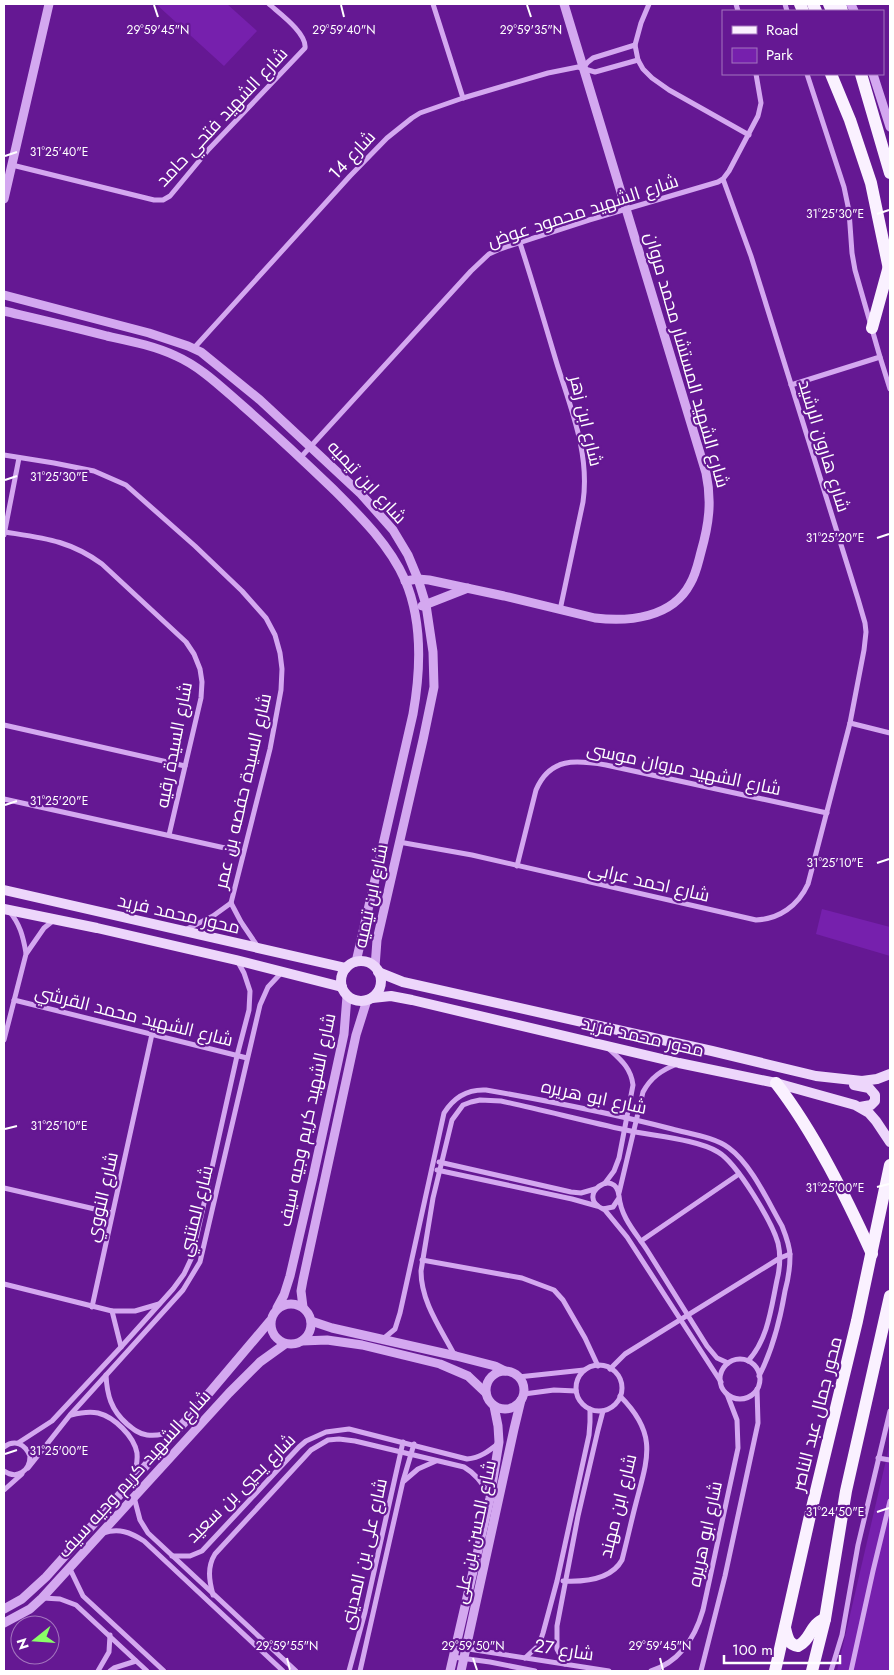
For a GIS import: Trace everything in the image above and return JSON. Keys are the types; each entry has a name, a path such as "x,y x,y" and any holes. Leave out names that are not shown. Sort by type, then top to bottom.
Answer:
{"main road":[{"path":"831,75 850,120 871,182 889,270 872,328"},
{"path":"861,75 890,173"},
{"name":"محور محمد فريد","path":"4,890 346,968"},
{"name":"محور محمد فريد","path":"6,910 236,960 283,972 345,992"},
{"path":"356,962 366,962 376,970 380,977 379,989 370,999 357,1001 345,992 341,980 342,974 346,968 356,962"},
{"name":"محور محمد فريد","path":"376,970 395,980 419,986 816,1076 862,1081 890,1074"},
{"name":"محور محمد فريد","path":"370,999 391,996 412,1000 679,1063 776,1083 860,1107 876,1121 890,1142"},
{"path":"845,1080 852,1085 869,1088 874,1092 876,1098 874,1103 868,1107 860,1107"},
{"path":"776,1083 799,1116 819,1151 872,1254"},
{"name":"محور جمال عبد الناصر","path":"775,1671 858,1321 890,1165"},
{"path":"812,1671 825,1619 846,1491 890,1296"},
{"path":"785,1628 791,1644 798,1646 806,1640 816,1623 825,1619"}],"street":[{"path":"4,199 49,4"},
{"name":"شارع الشهيد فتحي حامد","path":"12,165 154,200 166,198 209,149 305,48 306,43 302,35 269,4"},
{"path":"434,4 463,98"},
{"name":"شارع الشهيد المستشار محمد مروان","path":"405,581 429,580 595,618 624,620 651,614 668,607 683,595 690,584 707,529 710,501 706,473 564,4"},
{"path":"649,4 635,45 638,60 647,74 657,82 749,134"},
{"path":"583,68 590,60 635,45"},
{"name":"شارع 14","path":"191,346 387,138 420,113 548,73 572,68 583,68 595,72 638,60"},
{"path":"723,179 758,116 761,103 756,75"},
{"path":"807,75 847,199 855,270 890,389"},
{"path":"873,75 890,128"},
{"name":"شارع الشهيد محمود عوض","path":"301,457 479,262 489,254 723,179"},
{"name":"شارع هارون الرشيد","path":"723,179 751,256 865,623 864,650 850,723 828,813"},
{"name":"شارع ابن زهر","path":"520,243 565,387 584,456 586,486 560,610"},
{"name":"شارع ابن تيميه","path":"4,295 191,346 260,400 361,494 393,530 408,555 426,605 433,652 434,687 377,940 376,970"},
{"name":"شارع ابن تيميه","path":"4,311 139,343 182,358 301,457 362,518 395,562 405,581 414,608 420,651 418,687 414,714 356,962"},
{"path":"182,358 191,346"},
{"path":"198,370 207,357"},
{"path":"791,385 880,357"},
{"name":"شارع السيدة حفصه بن عمر","path":"4,455 94,471 126,485 195,546 242,591 266,618 275,635 282,669 281,690 270,749 231,903"},
{"path":"4,534 19,458"},
{"name":"شارع السيدة رقيه","path":"4,534 53,539 90,555 186,642 194,654 202,682 201,698 169,835"},
{"path":"414,608 468,588"},
{"path":"850,723 890,732"},
{"path":"4,725 185,766"},
{"name":"شارع الشهيد مروان موسى","path":"517,866 536,790 540,782 555,767 570,761 585,761 606,765 828,813"},
{"path":"4,799 243,852"},
{"name":"شارع احمد عرابى","path":"399,842 448,850 716,912 756,920 766,920 780,915 804,894 828,813"},
{"path":"182,931 213,916 231,903 244,927 260,949"},
{"path":"6,910 17,920 22,932 26,954"},
{"path":"4,1040 26,954 44,928 55,920"},
{"name":"شارع المتنبي","path":"18,1443 52,1421 121,1347 178,1282 192,1256 250,1001 248,983 236,960"},
{"name":"شارع المتنبي","path":"4,1490 26,1470 70,1415 183,1290 200,1262 263,996 283,972"},
{"name":"شارع الشهيد كريم وجيه سيف","path":"277,1308 284,1295 290,1276 315,1169 344,1034 347,1015 345,992"},
{"name":"شارع الشهيد كريم وجيه سيف","path":"303,1307 301,1291 303,1280 356,1035 370,999"},
{"name":"شارع الشهيد محمد القرشي","path":"14,1000 247,1058"},
{"name":"شارع النووي","path":"92,1307 152,1034"},
{"path":"434,1160 570,1192 580,1193 595,1189 605,1183 617,1165 633,1091 632,1079 624,1062 605,1046"},
{"path":"432,1169 572,1199 601,1208 613,1207 619,1196 643,1092 649,1082 662,1071 679,1063"},
{"name":"شارع ابو هريره","path":"384,1338 395,1329 398,1322 444,1113 454,1099 469,1091 486,1090 637,1120 709,1139 728,1147 751,1174 782,1226 790,1254 789,1275 774,1339 770,1353 759,1376"},
{"name":"شارع ابو هريره","path":"456,1356 431,1312 424,1294 421,1282 422,1260 433,1198 452,1120 463,1106 480,1100 501,1101 536,1108 634,1132 699,1144 712,1148 726,1157 739,1174 770,1224 778,1243 780,1258 778,1277 764,1336 756,1352 748,1361"},
{"path":"642,1241 739,1174"},
{"path":"605,1183 614,1186 619,1196 624,1217 642,1241 712,1353 717,1358 728,1363"},
{"path":"4,1188 112,1213"},
{"path":"595,1189 594,1201 627,1236 727,1394 743,1399 754,1393 759,1376 756,1367 748,1361 741,1359 728,1363 722,1371 720,1382"},
{"path":"610,1368 625,1354 780,1258 790,1254"},
{"path":"422,1260 522,1278 554,1290 581,1330 598,1366"},
{"path":"4,1284 112,1311 135,1311 161,1303"},
{"path":"302,1341 308,1335 311,1328 311,1321 303,1307 290,1303 277,1308 270,1322 271,1329 274,1335 285,1344 327,1340 362,1345 440,1364 461,1372 477,1383 486,1393"},
{"path":"112,1311 121,1347"},
{"path":"885,1318 890,1332"},
{"path":"311,1321 332,1328 384,1338 495,1366 514,1374 524,1387 522,1397 512,1408 506,1410 494,1406 487,1398 486,1393 486,1387 490,1378 494,1374 504,1371"},
{"name":"شارع الشهيد كريم وجيه سيف","path":"4,1609 22,1599 46,1577 177,1431 270,1322"},
{"name":"شارع الشهيد كريم وجيه سيف","path":"4,1623 30,1609 42,1598 229,1393 260,1362 285,1344"},
{"path":"518,1377 585,1370 598,1366 610,1368 618,1376 621,1386 620,1396 614,1406 603,1411 590,1409 581,1402 576,1391 578,1380 585,1370"},
{"path":"106,1375 110,1403 115,1411 132,1428 148,1435 177,1431"},
{"name":"شارع ابو هريره","path":"702,1671 725,1576 758,1423 757,1388"},
{"path":"522,1397 554,1390 576,1391"},
{"name":"شارع ابو هريره","path":"664,1669 691,1639 703,1610 738,1448 736,1420 727,1394"},
{"name":"شارع ابن مهند","path":"558,1581 583,1581 600,1577 618,1568 622,1560 647,1454 646,1435 639,1418 620,1396"},
{"name":"شارع الحسن بن على","path":"461,1671 522,1397"},
{"name":"شارع الحسن بن على","path":"450,1671 490,1498 499,1442 494,1406"},
{"path":"525,1658 535,1650 541,1640 558,1581 589,1436 590,1409"},
{"path":"565,1664 557,1649 556,1632 603,1411"},
{"path":"831,1671 844,1628 858,1545 890,1411"},
{"path":"70,1415 89,1412 98,1413 108,1417 122,1429 136,1450 137,1459 134,1479"},
{"name":"شارع يحيي بن سعيد","path":"172,1556 190,1556 202,1551 289,1456 306,1441 316,1436 337,1430 349,1429 414,1444 467,1460 481,1456 499,1442"},
{"path":"884,1435 890,1437"},
{"name":"شارع يحيي بن سعيد","path":"213,1595 209,1575 211,1560 311,1450 328,1440 355,1441 464,1467 480,1480 490,1498"},
{"name":"شارع على بن المدينى","path":"349,1671 365,1612 403,1442"},
{"path":"4,1471 13,1475 26,1470 30,1456 24,1446 18,1443 5,1444"},
{"name":"شارع على بن المدينى","path":"360,1671 403,1481 414,1444"},
{"path":"878,1458 890,1460"},
{"path":"403,1481 418,1469 436,1461"},
{"path":"134,1497 136,1511 143,1527 153,1538 296,1671"},
{"path":"851,1671 890,1501"},
{"path":"103,1533 120,1530 135,1535 144,1541 282,1671"},
{"path":"70,1569 83,1596 164,1671"},
{"path":"187,1581 192,1575"},
{"path":"42,1598 60,1599 76,1605 147,1671"},
{"path":"98,1671 109,1652 110,1635"},
{"name":"شارع 27","path":"456,1647 465,1653 490,1662 535,1671"},
{"name":"شارع 27","path":"453,1657 465,1653 493,1653 609,1671"},
{"path":"490,1662 493,1653"},
{"path":"110,1671 136,1661"},
{"path":"651,1671 664,1669"}],"green space":[{"path":"156,4 227,4 257,31 224,66"},
{"path":"822,909 890,927 890,956 816,934"},
{"path":"890,1443 890,1671 837,1671"}]}
